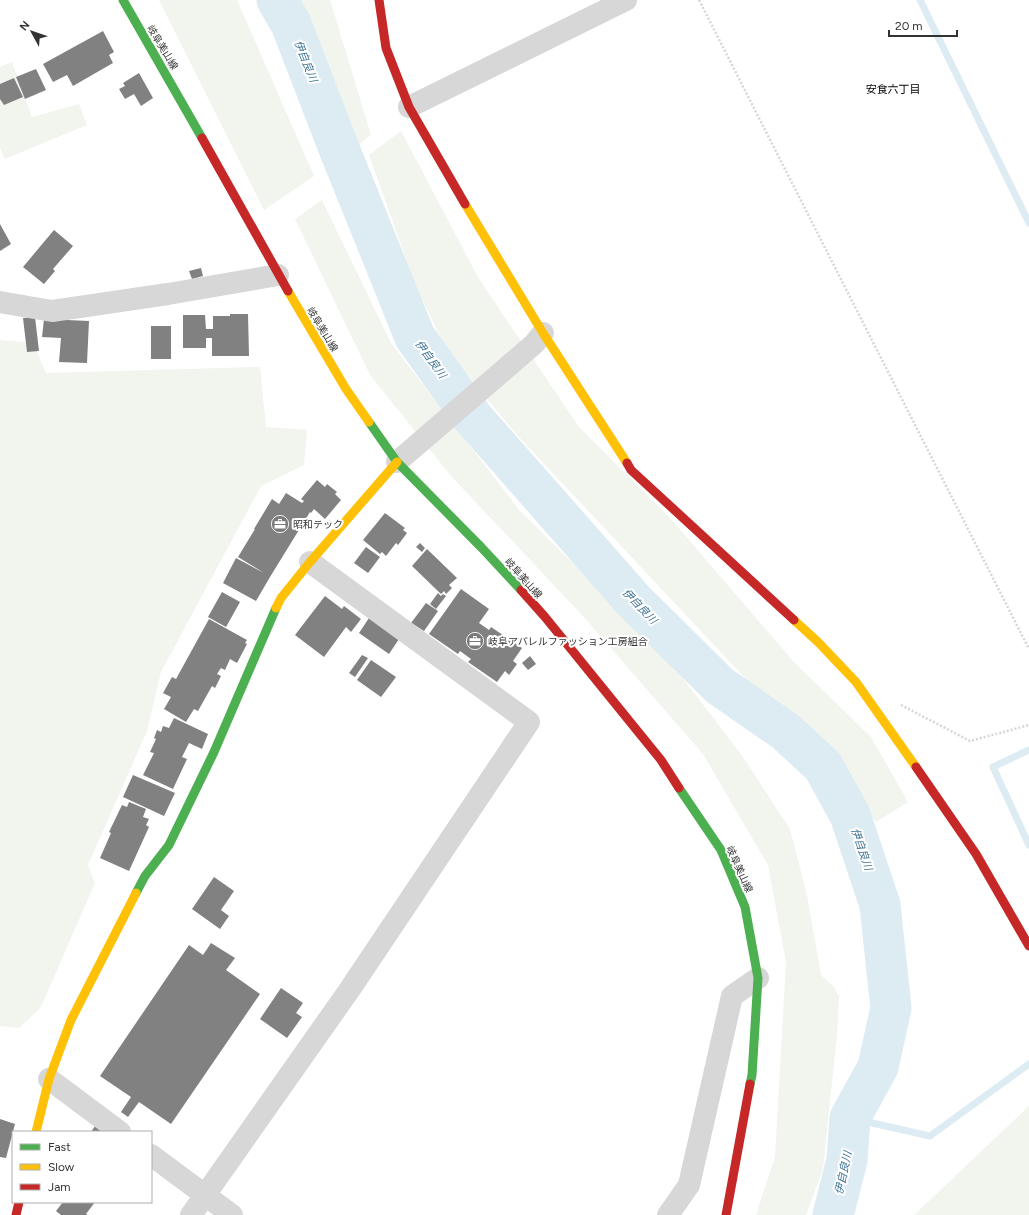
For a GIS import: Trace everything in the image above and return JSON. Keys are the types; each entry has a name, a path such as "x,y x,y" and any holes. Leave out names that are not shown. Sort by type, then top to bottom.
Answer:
{"street":[{"name":"岐阜美山線","path":"123,0 182,100 278,275 346,389 397,462 481,547 545,617 661,760 721,850 745,907 758,978 752,1075 726,1215"},
{"path":"379,0 386,48 409,107 482,233 539,338 631,470 818,643 856,682 976,854 1029,946"},
{"path":"409,107 626,0"},
{"path":"0,302 52,310 168,294 278,275"},
{"path":"36,1131 49,1079 71,1020 145,876 169,845 214,752 280,598 397,462 539,338"},
{"path":"191,1215 350,989 529,722 310,562"},
{"path":"668,1215 689,1185 732,996 758,978"},
{"path":"49,1079 119,1131"},
{"path":"152,1156 204,1196 232,1215"},
{"path":"16,1215 19,1203"}],"path":[{"path":"699,0 1029,649"},
{"path":"896,703 970,741 1029,725"}],"shaded area":[{"path":"159,0 237,0 314,176 264,210"},
{"path":"292,0 330,0 371,135 356,147"},
{"path":"12,62 32,117 79,104 87,125 5,159 0,148 0,67"},
{"path":"401,131 479,279 579,427 670,518 794,662 871,737 908,802 876,822 826,753 759,693 517,435 447,351 415,284 369,155"},
{"path":"322,200 391,343 520,511 661,650 741,754 790,829 807,895 821,975 834,987 839,996 837,1035 823,1169 806,1215 756,1215 775,1157 786,962 768,865 703,754 582,615 451,476 370,375 295,219"},
{"path":"0,340 33,343 46,373 260,367 266,427 307,430 304,465 261,486 161,672 147,731 88,865 95,883 41,1007 19,1028 0,1026"},
{"path":"1029,1106 1029,1215 914,1215"}],"building":[{"path":"103,31 114,52 109,55 113,63 73,86 67,75 53,82 43,64"},
{"path":"36,69 46,90 25,99 16,77"},
{"path":"139,73 153,98 141,106 134,94 125,99 119,89 125,86 123,83"},
{"path":"14,78 23,97 4,105 0,99 0,84"},
{"path":"0,224 11,244 0,251"},
{"path":"54,230 73,246 53,269 55,271 44,284 23,267"},
{"path":"201,268 203,276 192,279 189,271"},
{"path":"230,314 248,314 249,356 212,356 212,338 206,338 206,348 183,348 183,315 205,315 206,329 213,329 213,316 230,316"},
{"path":"35,317 39,351 27,352 23,318"},
{"path":"44,319 89,321 87,363 59,362 61,338 42,337"},
{"path":"151,326 171,326 171,359 151,359"},
{"name":"昭和テック","path":"317,480 325,487 327,484 337,492 335,494 341,500 325,519 314,509 311,513 310,512 256,601 223,583 236,558 264,573 238,557 272,499 279,504 286,493 302,503 304,501 301,499"},
{"path":"385,513 405,528 403,530 407,533 398,545 396,543 386,556 382,552 380,554 363,540"},
{"path":"420,543 425,548 422,552 416,547"},
{"path":"366,547 380,557 368,573 354,563"},
{"path":"427,549 457,578 449,585 452,588 446,594 444,591 441,594 412,566"},
{"name":"岐阜アパレルファッション工房組合","path":"461,589 489,609 479,623 489,630 491,627 522,648 513,661 517,664 509,675 505,671 497,682 468,662 471,659 460,651 458,654 429,634"},
{"path":"222,592 240,602 226,627 208,617"},
{"path":"438,593 441,596 443,594 446,596 436,609 430,604"},
{"path":"325,596 342,609 344,606 361,619 351,632 346,627 324,657 295,635"},
{"path":"426,603 438,611 424,631 411,623"},
{"path":"369,618 399,639 389,654 359,633"},
{"path":"209,619 247,640 245,643 247,644 237,663 230,659 225,670 221,668 217,674 221,676 215,688 212,686 198,711 194,709 186,722 164,709 171,697 163,693 172,677 176,679"},
{"path":"362,655 368,658 355,677 349,673"},
{"path":"530,656 536,664 528,670 522,663"},
{"path":"371,660 396,677 381,697 357,680"},
{"path":"174,718 208,734 202,749 189,743 182,757 187,759 173,789 143,775 154,753 150,752 156,739 154,738 157,730 161,732 163,726 169,728"},
{"path":"133,775 175,793 164,816 123,797"},
{"path":"129,802 146,809 143,817 149,819 146,825 149,827 129,871 100,858 111,833 109,832 122,805 127,807"},
{"path":"214,877 234,891 221,910 229,916 220,929 192,909"},
{"path":"211,943 235,958 226,970 260,994 171,1124 139,1102 128,1117 121,1112 131,1097 100,1076 189,945 203,955"},
{"path":"281,988 303,1003 296,1013 302,1017 287,1038 260,1019"},
{"path":"0,1119 15,1124 6,1158 0,1157"},
{"path":"95,1126 102,1131 92,1131"},
{"path":"62,1203 94,1203 86,1214 88,1215 61,1215 56,1211"}],"waterway":[{"name":"伊自良川","path":"277,0 291,24 338,146 415,337 473,418 634,601 720,686 785,731 823,766 850,815 880,905 891,1008 878,1067 850,1118 847,1160 833,1215"},
{"path":"920,0 1029,223"},
{"path":"1029,750 993,767 1029,845"},
{"path":"850,1118 930,1136 1029,1064"}],"traffic: fast":[{"path":"123,0 202,138"},
{"path":"369,422 397,462 521,590"},
{"path":"136,893 145,876 169,845 214,752 276,608"},
{"path":"679,788 721,850 745,907 758,978 752,1075 750,1084"}],"traffic: slow":[{"path":"465,204 543,333 627,463"},
{"path":"288,291 346,389 369,422"},
{"path":"276,608 281,598 310,562 397,462"},
{"path":"794,620 819,643 856,682 916,767"},
{"path":"36,1131 49,1079 71,1020 136,893"}],"traffic: jam":[{"path":"379,0 386,48 409,107 465,204"},
{"path":"202,138 288,291"},
{"path":"627,463 631,470 794,620"},
{"path":"521,590 545,617 661,760 679,788"},
{"path":"916,767 976,854 1029,946"},
{"path":"726,1215 750,1084"},
{"path":"16,1215 19,1203"}],"place":[{"name":"昭和テック","path":"280,524"},
{"name":"岐阜アパレルファッション工房組合","path":"475,641"}],"district":[{"name":"安食六丁目","path":"893,89"}]}
